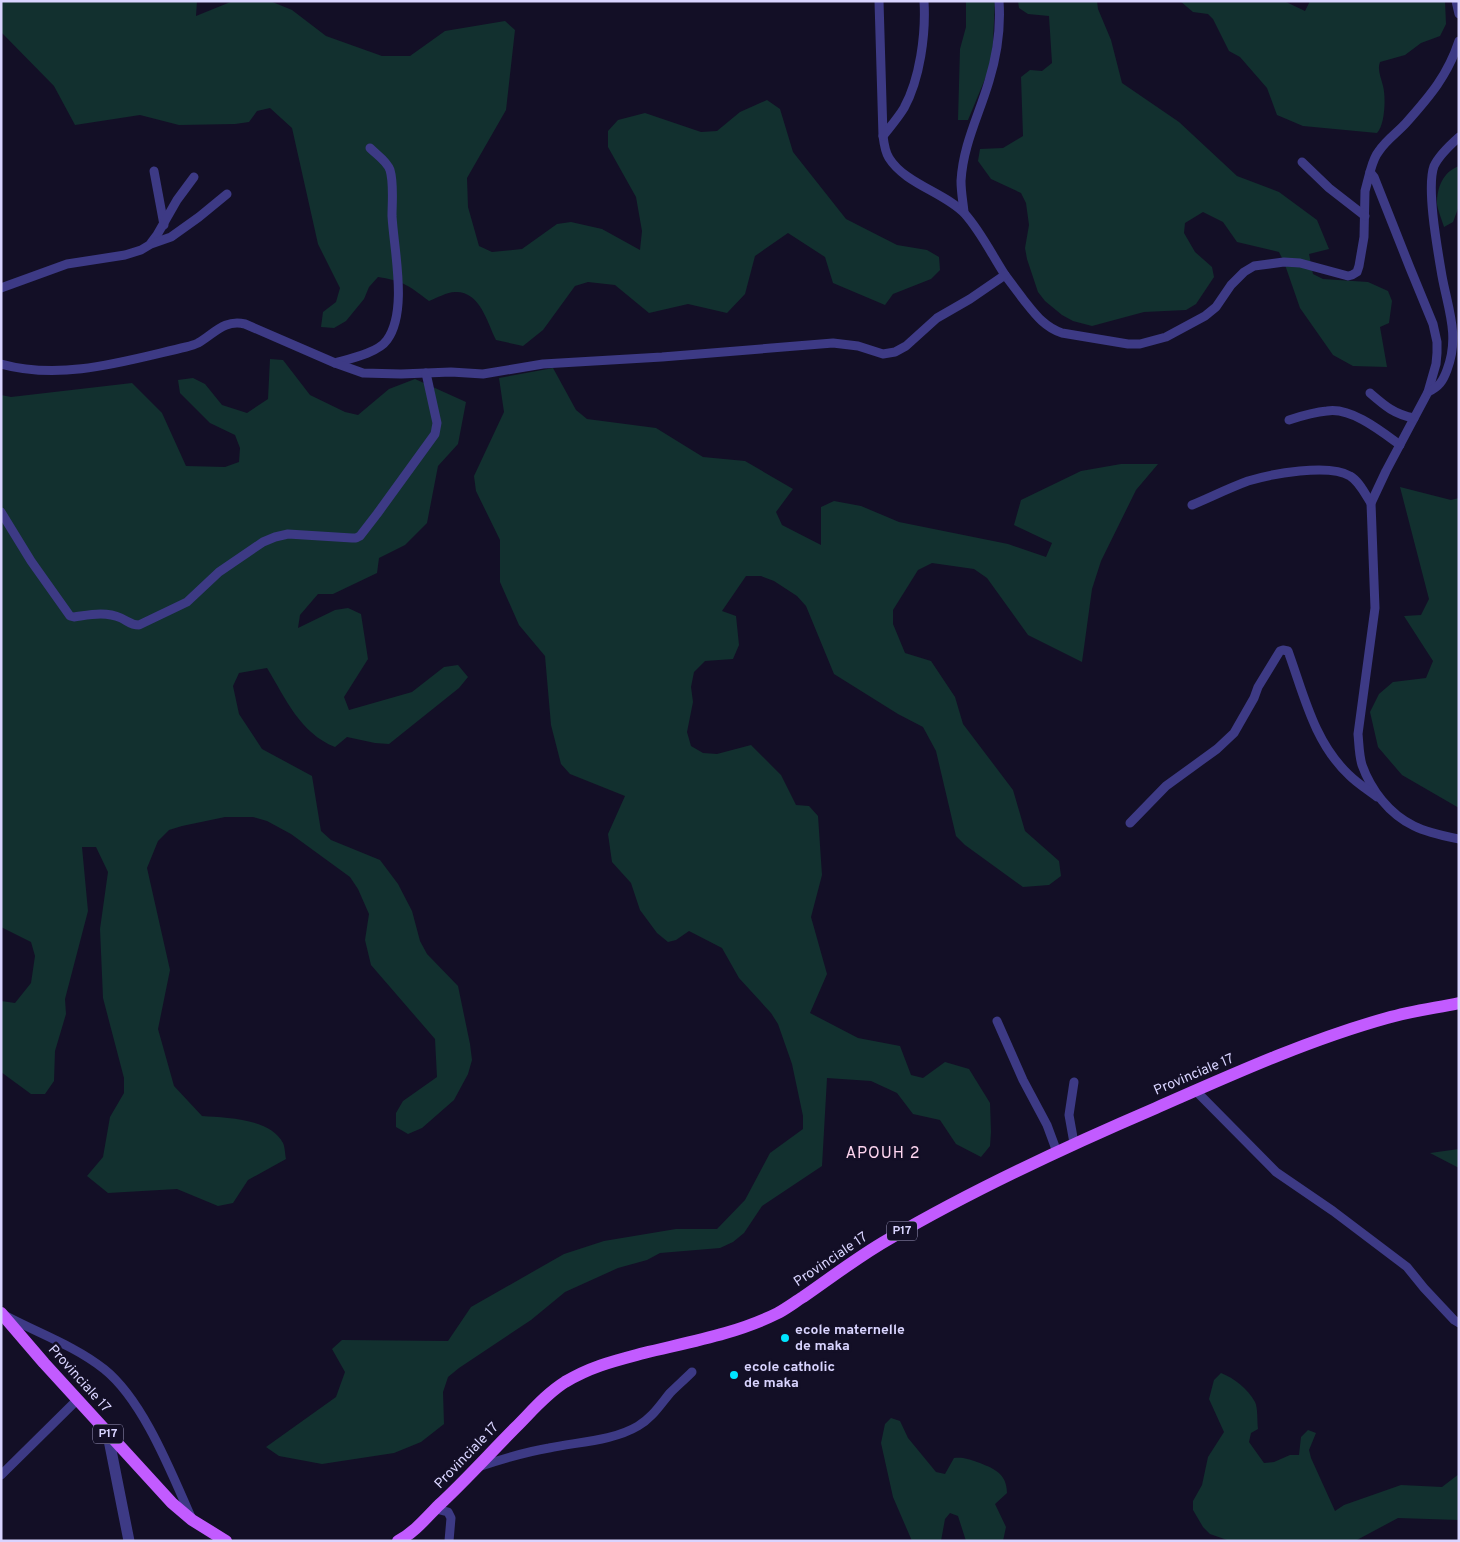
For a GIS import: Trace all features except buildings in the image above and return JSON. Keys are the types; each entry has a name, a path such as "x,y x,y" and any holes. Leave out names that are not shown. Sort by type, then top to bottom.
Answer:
{"main road":[{"name":"Provinciale 17","path":"405,1539 478,1467 542,1399 586,1370 605,1363 737,1330 778,1313 888,1239 932,1215 1074,1143 1195,1090 1289,1051 1358,1026 1425,1008 1459,1003"},
{"name":"Provinciale 17","path":"1,1313 166,1498 192,1520 226,1541"}],"street":[{"path":"879,1 883,136 885,150 889,158 916,182 964,212 974,224 1006,276 1042,322 1062,334 1128,344 1140,344 1166,337 1205,316 1216,307 1231,285 1244,272 1254,266 1284,262 1300,263 1348,276 1357,272 1364,237 1365,191 1373,161 1380,149 1415,113 1433,91 1446,72 1459,41"},
{"path":"883,136 905,106 914,82 922,47 925,16 924,1"},
{"path":"964,212 961,182 964,161 973,126 989,82 998,45 1000,1"},
{"path":"1456,1 1459,14"},
{"path":"1428,392 1442,383 1452,359 1454,338 1435,230 1432,175 1435,165 1441,156 1459,137"},
{"path":"335,363 382,346 391,332 398,304 399,290 393,234 392,177 388,164 370,148"},
{"path":"1302,162 1329,188 1365,216"},
{"path":"154,171 164,225"},
{"path":"1370,172 1377,182 1391,222 1434,324 1437,342 1436,364 1428,392 1371,503 1375,608 1358,734 1362,765 1381,800"},
{"path":"151,244 164,225 174,204 194,177"},
{"path":"1,288 67,264 125,255 141,250 151,244 171,237 226,194"},
{"path":"1,364 34,371 59,372 114,364 186,347 197,343 216,329 238,322 363,373 451,372 483,374 543,364 671,357 833,343 858,346 887,354 906,346 936,318 1006,276"},
{"path":"1,512 31,561 70,616 102,614 121,618 130,624 139,625 187,602 219,572 274,537 288,534 352,538 360,536 435,434 437,423 426,372"},
{"path":"1370,393 1390,410 1414,418"},
{"path":"1289,420 1328,410 1342,413 1354,416 1373,426 1400,445"},
{"path":"1192,506 1248,481 1267,476 1314,470 1339,471 1351,476 1371,503"},
{"path":"1130,823 1166,786 1217,749 1234,733 1254,698 1258,687 1280,651 1283,650 1288,651 1315,726 1332,754 1349,776 1414,826 1459,839"},
{"path":"997,1021 1023,1080 1047,1125 1057,1152"},
{"path":"1074,1082 1068,1115 1074,1143"},
{"path":"1195,1090 1276,1172 1395,1257 1407,1267 1424,1288 1459,1323"},
{"path":"1,1313 83,1354 113,1378 127,1394 148,1426 192,1520"},
{"path":"478,1467 531,1452 597,1440 637,1427 649,1418 670,1392 692,1372"},
{"path":"1,1474 77,1400"},
{"path":"108,1435 129,1541"},
{"path":"436,1509 448,1512 451,1518 449,1541"}],"green space":[{"path":"1,1 197,1 196,16 233,1 270,1 292,10 326,36 382,56 410,56 445,31 505,21 515,30 506,110 467,178 468,207 479,246 492,252 522,249 557,224 571,222 602,229 640,250 642,231 636,197 608,147 608,131 618,120 645,113 701,132 717,131 740,112 767,100 780,109 793,152 846,219 897,245 927,250 939,257 940,270 931,279 893,294 885,305 833,283 825,257 788,233 755,256 745,294 727,313 688,304 649,313 615,285 588,282 575,286 543,330 523,346 496,340 482,309 477,302 464,293 449,293 429,301 406,285 394,280 378,277 369,287 364,299 346,321 334,328 321,327 323,312 336,302 340,288 318,244 292,128 270,108 257,111 249,122 235,124 179,125 140,115 75,125 54,86 1,32"},
{"path":"966,1 995,1 992,62 968,120 958,120 960,49 966,27"},
{"path":"1018,1 1097,1 1098,9 1111,40 1122,83 1179,122 1237,176 1279,192 1317,220 1329,249 1309,254 1313,274 1323,279 1368,282 1388,291 1392,301 1389,323 1380,327 1387,367 1353,366 1333,355 1300,308 1279,252 1237,242 1223,222 1203,212 1185,223 1184,233 1195,252 1212,267 1214,277 1196,304 1186,310 1144,312 1092,326 1073,321 1062,315 1045,301 1038,292 1027,259 1025,248 1029,225 1026,203 1021,193 991,179 978,161 980,149 1003,148 1023,136 1021,77 1030,70 1042,71 1052,63 1049,16 1028,14 1019,8"},
{"path":"1180,1 1284,1 1305,11 1310,1 1445,1 1446,24 1440,36 1421,43 1405,55 1380,62 1379,71 1385,104 1382,124 1377,133 1303,126 1277,115 1267,88 1240,57 1229,51 1213,19 1208,14 1193,12"},
{"path":"1459,166 1459,206 1453,222 1444,227 1437,204 1438,192 1445,176"},
{"path":"270,359 283,360 310,395 345,412 358,415 389,389 415,379 466,402 458,444 438,466 427,523 405,545 379,558 377,573 333,594 318,594 300,615 298,628 335,610 348,608 361,614 368,659 344,697 349,710 412,692 444,667 458,665 468,677 459,688 389,744 347,737 335,747 323,741 303,724 267,668 239,673 233,686 239,714 262,749 312,776 321,831 331,840 380,860 398,884 412,911 420,941 427,954 458,986 472,1060 468,1074 454,1100 422,1128 408,1134 396,1127 396,1113 403,1101 437,1077 435,1039 371,965 365,940 369,914 358,889 350,877 291,834 267,821 253,817 225,817 169,830 158,841 147,868 170,970 158,1029 174,1086 202,1116 247,1121 268,1129 277,1135 283,1143 286,1159 248,1180 233,1203 218,1206 177,1189 108,1193 87,1176 103,1157 110,1117 124,1093 124,1078 103,998 100,929 108,872 96,847 82,847 88,911 65,999 66,1014 55,1051 54,1081 45,1094 31,1094 1,1072 1,1001 15,1003 31,983 35,956 31,942 1,927 1,395 11,397 132,383 162,413 186,466 225,467 239,462 240,448 235,435 210,423 180,393 178,380 193,378 205,384 222,405 247,413 268,399"},
{"path":"553,368 576,410 587,419 656,428 703,457 745,461 793,489 776,512 782,525 821,545 821,507 834,501 861,506 899,522 1008,544 1046,557 1052,543 1014,525 1021,500 1081,471 1121,464 1158,464 1136,490 1101,561 1092,589 1082,662 1028,635 987,578 974,569 932,563 918,570 893,610 893,624 905,653 931,661 955,697 963,724 1013,790 1025,831 1059,861 1061,876 1049,885 1023,887 965,845 956,836 936,751 923,727 898,714 834,674 806,606 797,596 774,581 761,576 746,576 722,611 736,616 739,645 733,659 705,661 694,672 691,687 693,702 687,732 691,746 703,753 717,754 751,745 781,775 796,805 809,806 818,816 822,875 811,917 827,974 810,1013 858,1038 900,1046 911,1075 923,1078 945,1062 969,1069 990,1103 990,1146 981,1157 956,1144 940,1120 913,1114 897,1093 871,1081 827,1078 822,1166 762,1206 744,1233 733,1242 720,1248 660,1253 647,1260 618,1268 565,1292 531,1320 448,1377 443,1392 444,1424 421,1442 394,1453 322,1464 279,1456 266,1447 336,1397 345,1372 332,1349 342,1340 448,1341 471,1307 564,1254 604,1241 676,1229 717,1229 745,1200 770,1153 803,1129 803,1116 792,1064 778,1024 771,1013 739,978 722,948 689,931 676,940 668,942 657,933 640,910 631,883 612,862 608,834 625,796 570,774 561,764 551,725 545,656 519,625 500,582 500,540 476,491 474,476 504,412 499,378"},
{"path":"1400,487 1451,500 1459,498 1459,808 1402,775 1378,747 1370,712 1379,694 1393,682 1426,678 1433,661 1404,616 1421,615 1429,599"},
{"path":"1459,1149 1459,1168 1430,1153"},
{"path":"1221,1373 1240,1385 1255,1402 1258,1429 1251,1433 1249,1442 1264,1463 1274,1462 1290,1455 1299,1455 1301,1437 1308,1430 1316,1433 1309,1450 1335,1511 1344,1505 1401,1485 1442,1487 1459,1474 1459,1520 1398,1518 1355,1541 1230,1541 1210,1534 1203,1527 1193,1510 1193,1501 1202,1485 1208,1457 1224,1432 1209,1399 1214,1380"},
{"path":"891,1418 900,1421 908,1438 936,1472 945,1474 954,1458 960,1458 988,1467 1002,1476 1007,1493 995,1504 1006,1527 1003,1541 966,1541 958,1516 950,1513 945,1519 941,1541 912,1541 893,1497 881,1443 885,1424"}],"place":[{"name":"ecole maternelle de maka","path":"785,1338"},
{"name":"ecole catholic de maka","path":"734,1375"}],"district":[{"name":"APOUH 2","path":"883,1154"}]}
